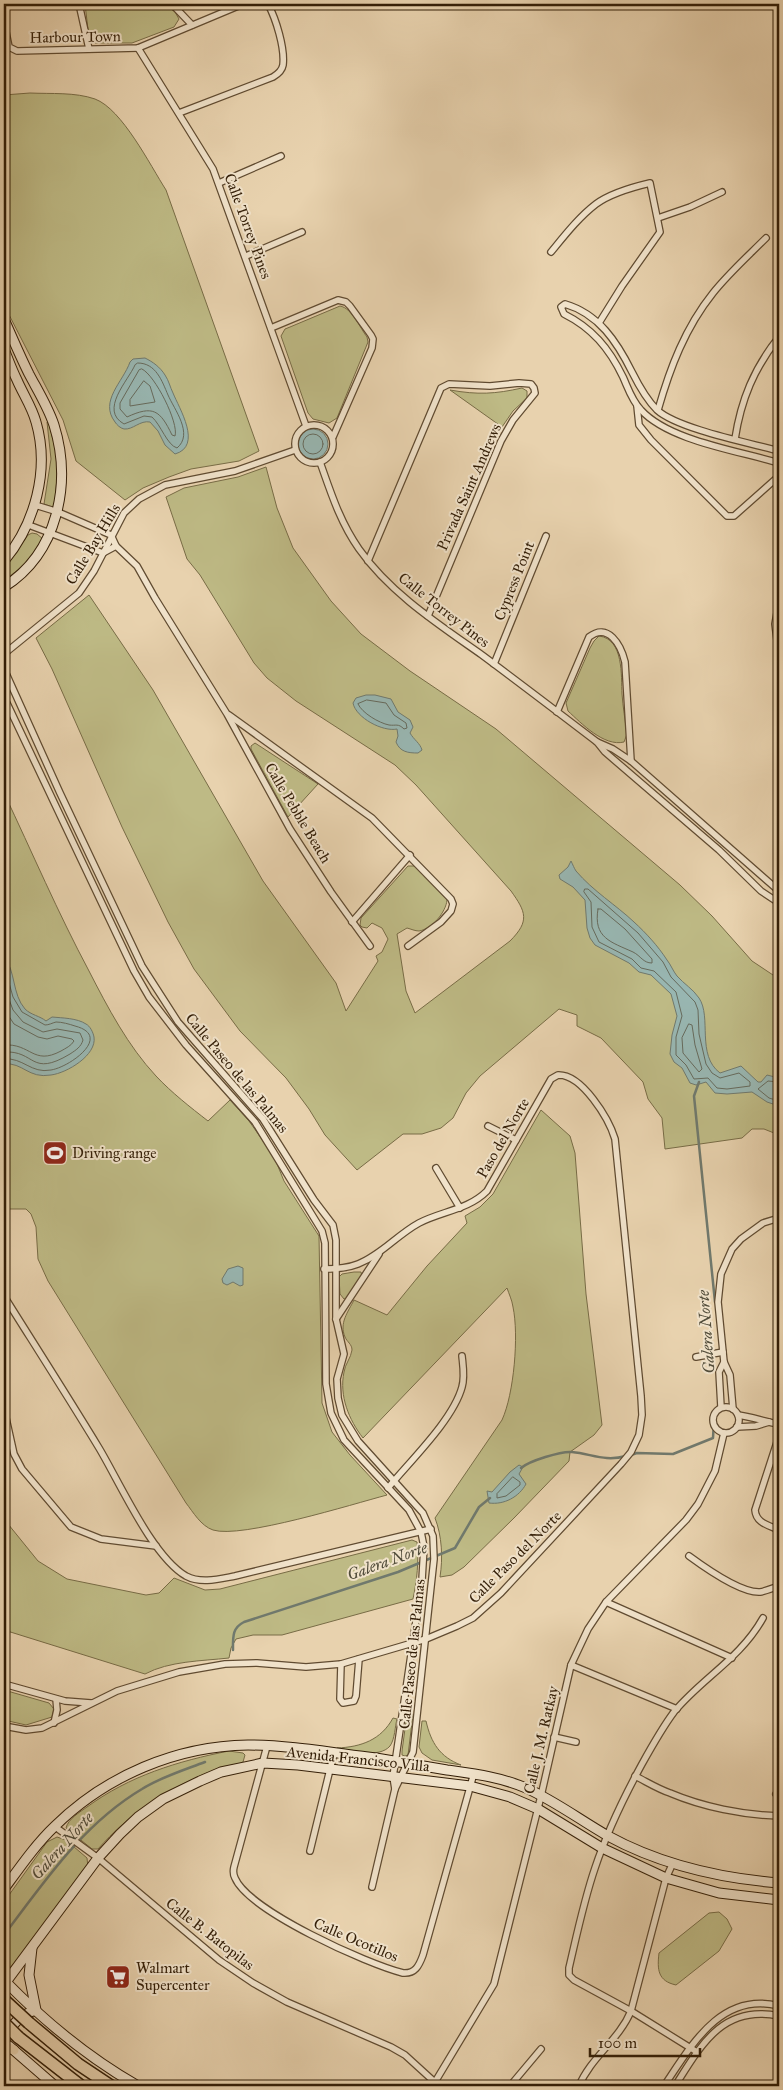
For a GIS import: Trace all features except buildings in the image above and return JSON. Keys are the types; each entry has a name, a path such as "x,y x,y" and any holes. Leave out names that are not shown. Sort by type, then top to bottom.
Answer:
{"highway":[{"path":"4,2000 70,2058 111,2086"},
{"path":"4,2023 18,2037 81,2086"}],"main road":[{"path":"4,319 54,426 61,475 58,512 50,533 27,569 4,587"},
{"path":"4,348 16,380 34,414 39,431 42,468 35,505 20,538 4,561"},
{"name":"Avenida Francisco Villa","path":"4,1889 54,1826 106,1786 158,1761 214,1748 267,1746 474,1772 503,1780 541,1796 607,1835 672,1865 725,1877 779,1883"},
{"name":"Avenida Francisco Villa","path":"5,1983 98,1858 120,1834 147,1810 163,1799 196,1782 221,1772 263,1763 470,1786 510,1797 538,1809 602,1848 666,1878 719,1893 779,1900"},
{"path":"33,1945 29,1975 36,2010"},
{"path":"5,1983 81,2048 111,2070 138,2086"},
{"path":"36,2010 20,2018 8,2033 4,2043 55,2086"}],"street":[{"path":"79,4 89,49"},
{"path":"172,4 192,25"},
{"path":"138,48 243,4"},
{"path":"179,113 273,77 281,70 282,59 279,35 268,4"},
{"name":"Harbour Town","path":"4,22 8,44 13,50 138,48"},
{"name":"Calle Torrey Pines","path":"138,48 205,155 219,183 306,426"},
{"path":"219,183 281,156"},
{"path":"551,252 580,219 598,203 628,189 650,183 660,232 599,323"},
{"path":"658,218 690,207 722,192"},
{"path":"246,256 302,232"},
{"path":"658,410 672,365 690,326 718,287 766,238"},
{"path":"271,328 338,300 346,302 350,306 371,335 373,339 372,348 332,437"},
{"path":"779,451 683,424 658,410 645,395 615,340 599,323 568,305 565,304 562,307 564,314 581,323 612,354 637,406 639,425 651,440 727,516 734,516 779,476"},
{"path":"735,439 739,414 750,382 758,366 779,338"},
{"name":"Privada Saint Andrews","path":"368,562 441,388 449,384 490,386 519,383 531,384 535,394 510,425 501,441 428,616"},
{"path":"637,406 660,425 677,433 779,463"},
{"path":"316,424 322,426 330,432 332,437 334,445 332,452 320,462 305,461 295,450 295,439 301,429 306,426 316,424"},
{"name":"Calle Bay Hills","path":"4,654 79,593 88,583 129,506 152,490 178,481 235,471 295,450"},
{"name":"Calle Torrey Pines","path":"320,462 339,515 352,539 368,562 390,584 428,616 597,742 613,749 631,761 779,891"},
{"path":"35,505 58,512 112,535"},
{"path":"26,524 103,553 116,546"},
{"name":"Calle Pebble Beach","path":"112,535 116,546 137,566 154,598 227,714 281,815 370,946"},
{"name":"Cypress Point","path":"494,664 546,536"},
{"path":"779,602 775,624 779,656"},
{"path":"557,712 590,637 599,632 610,635 620,646 625,662 631,761"},
{"name":"Calle Paseo de las Palmas","path":"4,669 64,802 142,966 187,1034 263,1119 314,1200 329,1219 336,1235 336,1319 344,1354 337,1379 338,1398 342,1415 358,1441 417,1504 431,1529 434,1559 413,1752 408,1763 397,1778"},
{"name":"Calle Paseo de las Palmas","path":"4,697 134,972 149,997 180,1038 255,1122 322,1231 325,1243 326,1384 331,1413 344,1440 409,1510 421,1532 424,1557 414,1643 395,1761 397,1778"},
{"name":"Calle Pebble Beach","path":"227,714 357,806 446,893 453,904 451,911 441,922 408,946"},
{"name":"Calle Torrey Pines","path":"597,742 605,752 720,850 761,891 779,903"},
{"path":"352,922 410,856"},
{"name":"Paso del Norte","path":"324,1269 336,1269 361,1263 419,1223 460,1208 480,1198 487,1190 551,1079 562,1075"},
{"name":"Calle Paso del Norte","path":"4,1684 56,1699 93,1703 139,1683 202,1668 256,1663 306,1667 341,1664 426,1639 472,1618 501,1593 622,1464 631,1452 640,1429 642,1396 615,1139 612,1127 599,1105 575,1083 562,1075"},
{"path":"488,1126 516,1140"},
{"path":"436,1168 460,1208"},
{"path":"779,1218 751,1230 741,1239 725,1261 718,1286 724,1362 729,1371 733,1409 738,1415 756,1417 779,1424"},
{"path":"336,1319 380,1251"},
{"path":"4,1296 99,1449 156,1546 176,1569 188,1577 204,1581 235,1576 431,1529"},
{"path":"696,1357 723,1352"},
{"path":"388,1488 434,1434 458,1399 464,1376 462,1356"},
{"path":"722,1407 719,1372 724,1362"},
{"path":"733,1409 722,1407 714,1412 712,1421 716,1429 724,1433 731,1432 737,1427 756,1426 769,1422"},
{"path":"4,1409 14,1454 22,1469 71,1527 101,1539 156,1546"},
{"path":"737,1427 738,1415"},
{"name":"Calle J. M. Ratkay","path":"437,2084 494,1984 538,1809 571,1665 588,1629 606,1602 686,1520 698,1504 714,1471 724,1433"},
{"path":"779,1436 755,1510 757,1518 761,1522 779,1530"},
{"path":"689,1556 721,1577 750,1590 762,1592 779,1586"},
{"path":"606,1602 732,1658"},
{"path":"697,2052 631,2011 574,1980 570,1975 569,1968 594,1870 607,1835 635,1776 656,1739 678,1709 732,1658 754,1634 763,1618"},
{"path":"341,1664 340,1698 343,1703 351,1703 356,1696 359,1659"},
{"path":"571,1665 678,1709"},
{"path":"54,1723 57,1714 56,1699"},
{"path":"4,1726 34,1730 54,1723 93,1703"},
{"path":"554,1738 576,1742"},
{"name":"Calle Ocotillos","path":"267,1746 234,1867 235,1880 254,1898 285,1921 309,1934 402,1973 413,1972 418,1968 423,1955 474,1772"},
{"path":"310,1851 334,1753"},
{"path":"635,1776 668,1793 700,1804 779,1816"},
{"path":"372,1887 397,1778"},
{"name":"Calle B. Batopilas","path":"54,1826 98,1858 219,1960 253,1984 287,2002 391,2047 405,2055 437,2084"},
{"path":"579,2086 593,2061 622,2029 631,2011 666,1878 672,1865"},
{"path":"664,2086 707,2027 727,2013 743,2007 760,2004 779,2006"},
{"path":"727,2013 731,2020"},
{"path":"675,2086 697,2052 712,2034 731,2020 750,2014 779,2016"},
{"path":"510,2086 540,2049"}],"shaded area":[{"path":"85,4 164,4 175,12 179,19 174,27 132,43 95,43 89,38"},
{"path":"30,93 71,94 95,99 115,114 144,153 166,190 259,451 239,461 191,469 169,477 143,488 125,500 76,461 63,420 4,305 4,95"},
{"path":"340,306 352,314 367,337 368,342 337,418 329,423 313,419 308,413 281,336 285,329"},
{"path":"522,388 527,391 527,398 513,411 502,427 450,390 486,393"},
{"path":"47,422 49,423 58,461 55,506 52,507 44,504 51,459"},
{"path":"266,467 277,508 293,548 331,601 361,634 410,671 496,729 680,885 712,916 752,961 779,979 779,1135 764,1129 752,1129 742,1138 665,1149 662,1118 648,1099 643,1082 601,1038 577,1026 577,1015 559,1009 480,1076 466,1093 453,1118 441,1128 422,1134 403,1134 357,1170 325,1135 286,1078 240,1031 194,969 168,922 122,827 52,669 36,638 89,595 153,690 263,881 336,983 346,1011 378,961 376,956 382,952 388,939 382,928 372,923 367,928 362,927 360,925 361,918 408,866 417,866 447,900 441,915 429,927 419,931 407,928 397,934 406,991 415,1013 510,941 521,928 524,916 520,905 511,891 416,785 395,765 296,701 267,678 254,663 200,575 187,559 166,497 184,488 238,477"},
{"path":"32,533 37,534 43,539 26,562 4,580 4,568 28,535"},
{"path":"599,636 613,644 620,659 622,699 627,734 624,742 616,743 609,741 593,733 568,711 566,703 590,648"},
{"path":"255,743 318,784 288,817 251,749 251,746"},
{"path":"4,793 78,949 111,1013 136,1052 162,1082 208,1121 230,1100 249,1121 275,1159 284,1181 319,1236 322,1403 332,1432 350,1455 387,1495 298,1519 247,1530 227,1531 209,1528 186,1503 48,1281 38,1259 36,1227 31,1214 26,1209 4,1209"},
{"path":"541,1110 570,1136 575,1153 586,1294 602,1425 594,1435 570,1452 569,1461 464,1567 452,1575 440,1577 441,1547 435,1518 502,1420 510,1395 516,1333 513,1304 507,1288 363,1438 353,1423 344,1399 344,1372 352,1350 343,1332 344,1322 354,1300 387,1315 427,1266 467,1223 465,1216 480,1207 493,1194"},
{"path":"361,1272 362,1276 348,1298 344,1299 340,1294 339,1277 342,1274"},
{"path":"4,1519 38,1561 67,1579 146,1595 159,1593 174,1578 205,1590 220,1589 412,1540 417,1542 418,1549 413,1599 282,1635 253,1635 236,1639 231,1648 229,1658 164,1666 145,1674 4,1630"},
{"path":"4,1690 49,1703 54,1709 52,1717 26,1725 4,1720"},
{"path":"407,1714 413,1714 408,1755 405,1756 402,1755 402,1751"},
{"path":"393,1718 397,1719 394,1736 392,1743 385,1750 365,1753 337,1748 354,1746 370,1741 383,1732"},
{"path":"422,1721 426,1721 434,1742 442,1753 447,1758 461,1765 432,1760 422,1753 419,1747"},
{"path":"229,1751 243,1753 245,1755 243,1762 207,1773 162,1796 135,1814 98,1849 92,1849 66,1828 81,1811 103,1796 137,1778 173,1765"},
{"path":"57,1837 66,1840 87,1858 88,1868 11,1967 7,1967 4,1964 4,1902 47,1842"},
{"path":"719,1912 727,1919 732,1929 719,1951 676,1985 665,1981 659,1970 659,1953 709,1913"}],"water":[{"path":"145,358 156,365 165,375 187,426 187,443 183,450 175,454 165,445 158,431 150,422 143,422 124,429 117,424 111,414 111,399 130,362 133,359"},
{"path":"313,429 324,433 328,444 324,455 313,459 302,455 298,444 302,433"},
{"path":"366,695 391,699 398,712 410,720 413,727 410,733 422,750 418,753 402,750 396,742 398,736 397,729 378,726 359,714 353,703 356,698"},
{"path":"571,861 576,871 583,878 647,935 677,976 699,998 703,1006 708,1056 713,1065 720,1073 741,1066 758,1082 761,1082 767,1075 779,1078 779,1106 767,1102 752,1092 715,1093 706,1082 696,1085 690,1083 682,1068 674,1062 670,1054 677,1016 671,994 651,975 639,972 629,963 595,945 590,938 587,928 585,900 573,887 560,879 559,875 568,867"},
{"path":"4,956 11,969 18,997 27,1011 46,1021 52,1017 69,1019 82,1022 91,1029 94,1044 80,1062 58,1074 43,1076 31,1073 16,1065 4,1064"},
{"path":"238,1266 243,1268 243,1285 240,1286 233,1282 227,1285 223,1283 222,1279 228,1269"},
{"path":"519,1465 523,1467 519,1474 526,1484 523,1489 510,1499 500,1503 489,1503 487,1491 492,1492"}],"waterway":[{"name":"Galera Norte","path":"699,1082 694,1096 715,1302"},
{"name":"Galera Norte","path":"631,1455 637,1453 673,1454 713,1438 714,1420 719,1404"},
{"name":"Galera Norte","path":"521,1468 538,1460 567,1452 605,1458 626,1456"},
{"name":"Galera Norte","path":"233,1650 235,1630 244,1622 398,1572 455,1548 479,1507 490,1498"},
{"name":"Galera Norte","path":"4,1935 50,1874 83,1836 101,1819 149,1785 205,1762"}],"place":[{"name":"Driving range","path":"55,1153"},
{"name":"Walmart Supercenter","path":"118,1977"}]}
